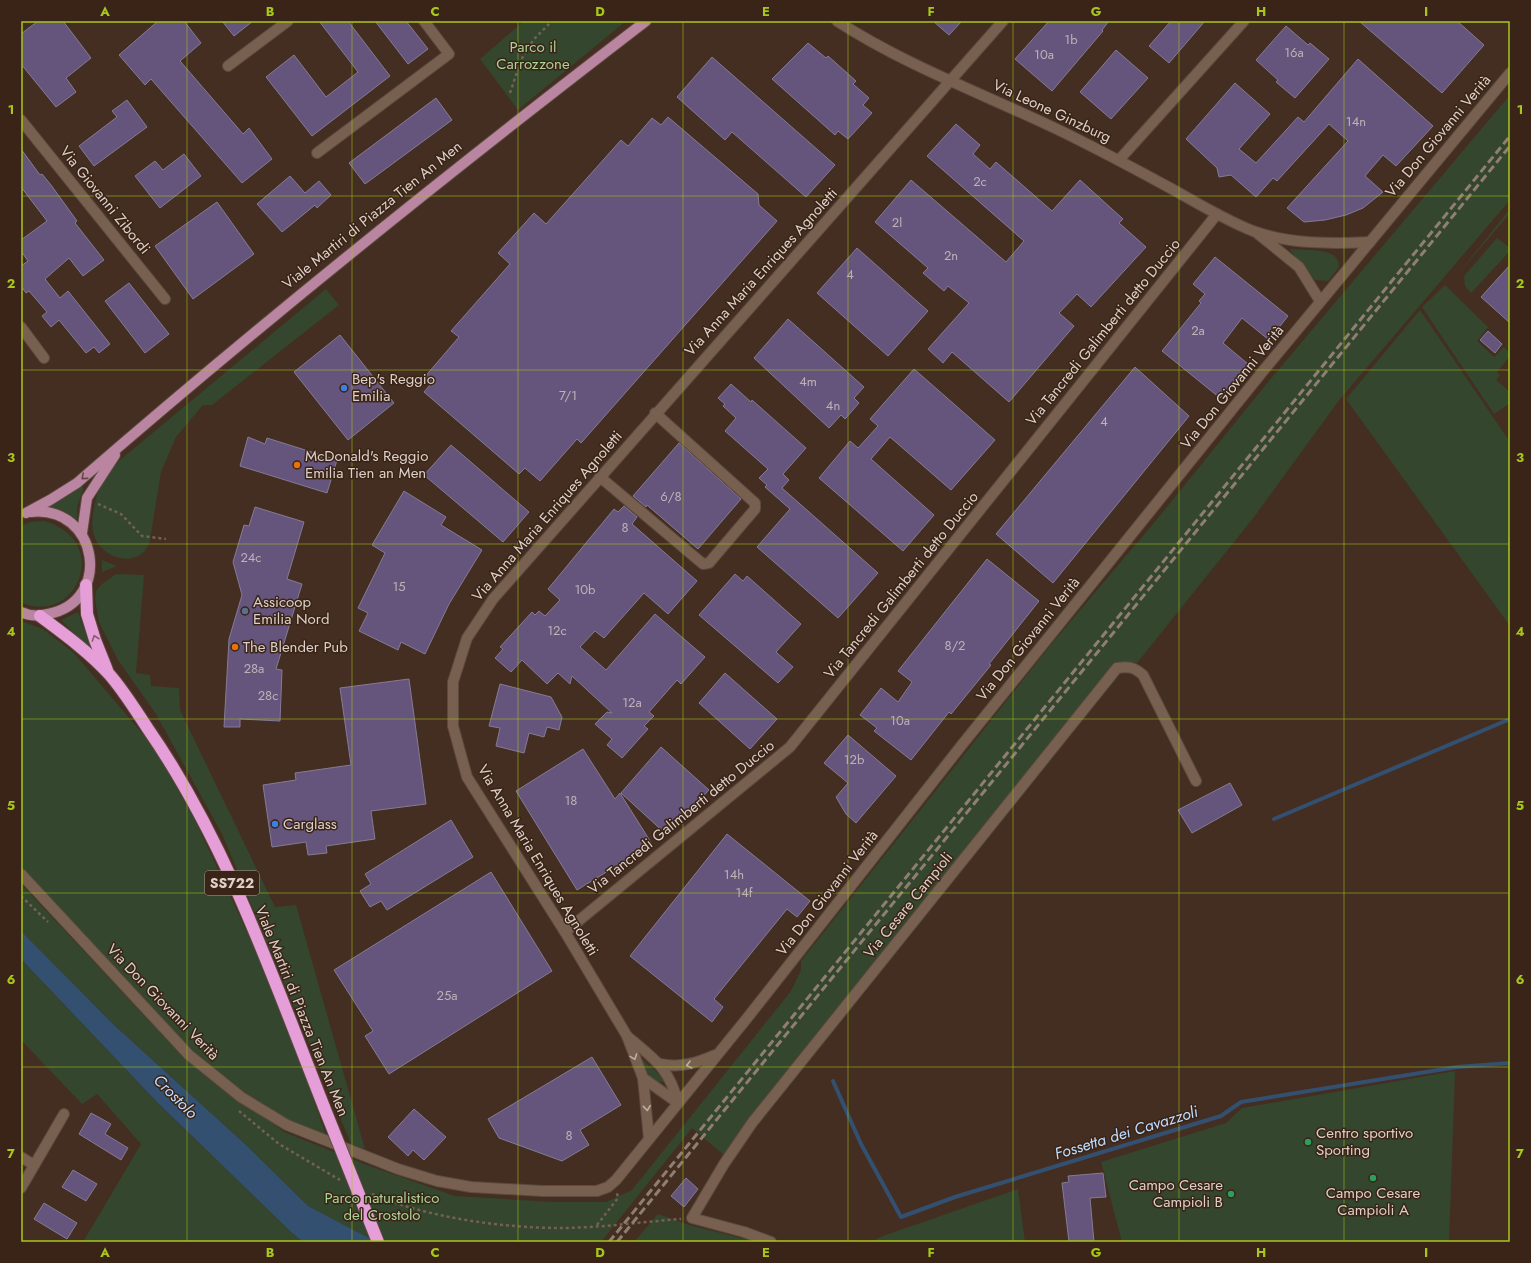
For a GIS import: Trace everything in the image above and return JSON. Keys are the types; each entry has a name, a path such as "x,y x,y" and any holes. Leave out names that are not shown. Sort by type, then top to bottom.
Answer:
{"highway":[{"name":"Viale Martiri di Piazza Tien An Men","path":"86,585 87,614 95,640 109,675"},
{"name":"Viale Martiri di Piazza Tien An Men","path":"40,616 80,646 109,675 162,749 209,831 261,949 378,1242"}],"main road":[{"name":"Viale Martiri di Piazza Tien An Men","path":"23,514 50,500 77,483 340,260 521,117 646,21"},
{"name":"Viale Martiri di Piazza Tien An Men","path":"82,533 88,498 124,442"},
{"name":"Viale Martiri di Piazza Tien An Men","path":"21,612 40,616 54,613 67,607 78,597 86,585 91,570 88,546 82,533 71,522 57,514 41,511 23,514"}],"street":[{"path":"228,66 288,21"},
{"path":"317,154 449,54 424,21"},
{"name":"Via Leone Ginzburg","path":"838,21 872,43 1119,160 1217,214 1254,231 1297,241 1348,243 1370,242"},
{"name":"Via Anna Maria Enriques Agnoletti","path":"649,1139 643,1078 634,1058 627,1036 565,932 467,777 453,726 453,682 467,638 492,599 1003,21"},
{"path":"1119,160 1244,21"},
{"name":"Via Don Giovanni Verità","path":"21,874 189,1055 241,1097 287,1125 398,1169 437,1181 471,1187 542,1191 597,1191 608,1187 616,1180 753,1011 961,746 1320,302 1510,73"},
{"name":"Via Giovanni Zibordi","path":"21,120 165,299"},
{"name":"Via Tancredi Galimberti detto Duccio","path":"565,932 790,747 1217,214"},
{"name":"Via Leone Ginzburg","path":"1254,231 1299,267 1320,302"},
{"path":"21,327 44,358"},
{"path":"600,476 703,564 709,563 755,509 755,503 655,413"},
{"name":"Via Cesare Campioli","path":"692,1218 724,1164 752,1123 1117,668 1127,666 1136,668 1143,675 1196,781"},
{"name":"Via Anna Maria Enriques Agnoletti","path":"627,1036 660,1064 670,1078 678,1103"},
{"path":"660,1064 673,1067 688,1065 717,1054"},
{"name":"Via Anna Maria Enriques Agnoletti","path":"643,1078 660,1092 678,1103"},
{"path":"21,1188 64,1114"},
{"path":"21,1157 34,1165"},
{"path":"692,1218 744,1232 771,1242"}],"path":[{"path":"510,93 521,60 534,39 552,21"},
{"path":"95,503 121,514 142,536 166,539"},
{"path":"616,1180 618,1198 597,1226 692,1218"}],"green space":[{"name":"Parco il Carrozzone","path":"524,21 626,21 518,110 480,59"},
{"path":"1510,95 1510,200 1340,399 1254,517 1137,663 1129,662 1115,665 725,1156 692,1128 601,1242 376,1242 326,1217 308,1206 245,1144 114,1025 21,931 21,884 181,1055 284,1132 367,1165 455,1196 553,1202 606,1202 632,1190 791,991 801,970 801,961 1053,642 1158,518 1268,382"},
{"path":"1510,209 1510,213 1454,279"},
{"path":"1497,238 1510,248 1510,251 1471,293 1465,286 1464,276"},
{"path":"1290,250 1312,250 1328,253 1338,260 1339,267 1328,281 1315,280"},
{"path":"1445,285 1488,327 1477,341 1494,357 1504,347 1510,353 1510,356 1497,372 1500,375 1496,380 1510,392 1510,403 1494,414 1422,307"},
{"path":"326,289 339,305 212,405 203,405 176,437 161,472 150,540 146,549 140,555 132,558 123,558 106,552 95,538 92,527 93,516 96,498 101,485 120,460"},
{"path":"1420,310 1510,442 1510,626 1346,399"},
{"path":"83,486 77,507 77,520 62,510 46,507"},
{"path":"44,521 65,531 78,546 82,562 79,579 70,593 57,603 40,607 21,602 21,526 30,522"},
{"path":"102,560 117,566 102,572"},
{"path":"116,574 144,575 136,673 150,675 151,686 179,688 180,710 275,907 296,905 365,1149 352,1146 222,834 156,714 118,660 99,622 95,599 96,591 102,584"},
{"path":"78,612 92,651 61,620"},
{"path":"21,621 43,629 73,652 153,746 193,816 255,949 302,1067 326,1135 287,1119 237,1087 188,1046 21,868"},
{"name":"Parco naturalistico del Crostolo","path":"21,959 156,1101 303,1242 83,1242 141,1144 97,1094 82,1104 21,1040"},
{"path":"642,1059 662,1077 664,1082 660,1082 649,1075"},
{"name":"Centro sportivo Sporting","path":"1455,1071 1449,1242 1122,1242 1101,1162 1226,1123 1242,1108"},
{"path":"1018,1189 1025,1242 871,1242 883,1236"},
{"path":"658,1214 689,1225 757,1242 634,1242"}],"water":[{"name":"Crostolo","path":"21,931 114,1025 245,1144 308,1206 376,1242 303,1242 291,1232 156,1101 21,959"}],"building":[{"path":"38,21 63,21 91,58 66,78 76,92 56,107 21,64 21,34"},
{"path":"158,21 184,21 201,43 180,61 243,134 249,128 272,159 242,183 151,79 145,85 119,55"},
{"path":"222,21 253,21 234,36"},
{"path":"319,21 348,21 390,76 312,136 266,77 294,55 326,97 358,72"},
{"path":"375,21 406,21 428,49 408,64"},
{"path":"933,21 962,21 949,35"},
{"path":"1049,21 1109,21 1102,30 1103,31 1052,91 1015,59"},
{"path":"1171,21 1205,21 1169,63 1149,46"},
{"path":"1359,21 1457,21 1484,45 1442,93"},
{"path":"1286,26 1308,45 1310,43 1329,59 1295,98 1276,82 1278,80 1256,60"},
{"path":"808,43 826,58 828,56 856,81 853,84 869,98 863,105 872,113 848,139 838,131 835,135 772,79"},
{"path":"1116,50 1148,78 1111,119 1080,92"},
{"path":"712,57 835,165 806,197 732,132 725,140 677,97"},
{"path":"1358,59 1433,126 1396,166 1383,155 1365,176 1383,192 1363,208 1346,215 1325,220 1304,222 1287,208 1348,141 1329,124 1277,181 1273,178 1256,197 1231,175 1219,177 1217,168 1186,139 1235,83 1270,114 1239,149 1256,163 1298,117 1304,122"},
{"path":"436,98 452,120 365,184 349,163"},
{"path":"127,100 147,127 94,166 79,146 117,117 112,111"},
{"path":"668,117 758,194 759,205 777,221 581,443 577,439 540,481 525,468 519,474 424,392 430,385 423,379 459,337 451,331 510,264 498,253 534,213 546,224 621,140 628,146 652,118 661,125"},
{"path":"956,124 980,145 973,154 990,169 996,162 1052,211 1080,180 1123,219 1119,223 1146,247 1091,307 1077,294 1059,313 1074,326 1009,402 952,352 943,363 928,349 969,303 948,286 944,291 923,273 928,268 875,222 911,180 1006,262 1024,241 927,156"},
{"path":"21,149 40,175 42,174 51,185 77,221 75,223 104,260 83,276 69,258 45,279 60,298 68,291 110,344 99,353 94,347 86,353 59,320 51,327 42,316 47,312 29,291 26,293 21,286 21,266 28,261 21,251 21,240 47,221 21,187"},
{"path":"184,154 201,176 160,208 135,176 155,161 163,170"},
{"path":"290,176 305,193 319,181 331,195 317,208 315,205 282,232 257,204"},
{"path":"217,202 254,254 193,299 155,246"},
{"path":"857,248 928,311 888,356 817,293"},
{"path":"1215,257 1288,316 1269,340 1242,318 1223,343 1248,364 1220,398 1162,351 1201,303 1199,301 1205,294 1193,284"},
{"path":"1510,265 1510,323 1481,297"},
{"path":"129,283 169,334 145,353 105,301"},
{"path":"788,319 864,387 854,398 859,403 845,419 841,415 829,428 754,358"},
{"path":"1488,331 1502,344 1495,353 1480,340"},
{"name":"Bep's Reggio Emilia","path":"340,335 394,403 348,440 294,372"},
{"path":"1135,367 1189,416 1053,583 996,534"},
{"path":"914,369 995,440 951,490 890,437 871,459 934,515 903,551 819,478 850,441 858,448 878,426 870,419"},
{"path":"731,384 751,402 752,400 806,448 783,474 789,480 782,488 878,573 838,618 757,547 790,509 765,487 767,485 759,478 768,469 725,431 736,418 723,406 725,404 718,398"},
{"name":"McDonald's Reggio Emilia Tien an Men","path":"248,437 265,444 267,438 337,460 327,493 240,466"},
{"path":"679,443 741,499 698,549 647,505 646,507 633,496"},
{"path":"451,445 529,512 503,542 424,475"},
{"path":"404,491 446,517 441,525 482,550 449,604 425,654 401,642 398,650 359,631 368,613 358,608 385,553 372,545"},
{"path":"624,506 637,517 632,524 697,581 668,614 644,593 604,638 595,631 580,647 606,670 655,614 705,657 681,684 677,680 649,712 654,716 644,726 648,729 622,758 607,745 612,739 595,724 607,712 612,713 572,676 570,684 558,673 547,684 522,660 511,672 495,658 503,649 500,647 532,612 535,615 539,611 545,616 560,600 548,589 614,509 618,512"},
{"path":"255,507 304,522 287,579 302,584 276,669 282,670 280,721 240,719 240,727 224,727 229,639 242,595 233,562 244,525 249,526"},
{"path":"987,559 1039,601 989,664 991,665 951,714 949,712 911,760 874,731 877,728 860,715 881,688 898,702 912,682 898,671"},
{"path":"735,574 743,581 747,576 801,624 776,652 793,667 778,683 699,615"},
{"path":"725,673 777,719 750,749 699,703"},
{"path":"409,679 426,804 371,811 375,839 326,846 327,853 308,855 306,842 272,847 263,785 296,780 295,773 351,765 340,688"},
{"path":"500,684 551,697 562,717 559,730 547,727 544,737 529,733 524,753 496,746 500,728 489,726"},
{"path":"848,735 896,776 856,823 846,814 836,797 848,783 824,763"},
{"path":"661,747 709,790 667,835 621,793"},
{"path":"583,749 615,799 620,793 652,844 577,890 516,791"},
{"path":"1230,783 1242,805 1192,833 1178,810"},
{"path":"451,820 473,857 387,910 381,901 370,907 360,891 371,884 365,874"},
{"path":"727,834 810,901 797,917 787,909 714,999 723,1007 712,1022 630,956"},
{"path":"491,872 552,971 389,1074 365,1036 373,1031 334,970"},
{"path":"592,1057 621,1105 580,1130 589,1145 562,1161 499,1138 488,1119"},
{"path":"414,1109 446,1137 424,1160 413,1150 408,1156 388,1137"},
{"path":"91,1113 111,1124 105,1134 128,1148 121,1160 79,1134"},
{"path":"73,1170 97,1184 86,1201 62,1187"},
{"path":"1103,1173 1106,1197 1090,1198 1094,1242 1069,1242 1062,1183 1069,1182 1068,1176"},
{"path":"686,1178 698,1189 684,1207 671,1196"},
{"path":"44,1203 77,1223 67,1239 34,1219"}],"waterway":[{"path":"1274,819 1510,719"},
{"name":"Fossetta dei Cavazzoli","path":"833,1081 861,1144 901,1217 955,1197 1221,1116 1241,1102 1457,1067 1510,1063"}],"railway":[{"path":"609,1242 1510,136"},
{"path":"617,1242 1510,146"}],"place":[{"name":"Bep's Reggio Emilia","path":"344,388"},
{"name":"McDonald's Reggio Emilia Tien an Men","path":"297,465"},
{"name":"Assicoop Emilia Nord","path":"245,611"},
{"name":"The Blender Pub","path":"235,647"},
{"name":"Carglass","path":"275,824"},
{"name":"Centro sportivo Sporting","path":"1308,1142"},
{"name":"Campo Cesare Campioli A","path":"1373,1178"},
{"name":"Campo Cesare Campioli B","path":"1231,1194"}]}
